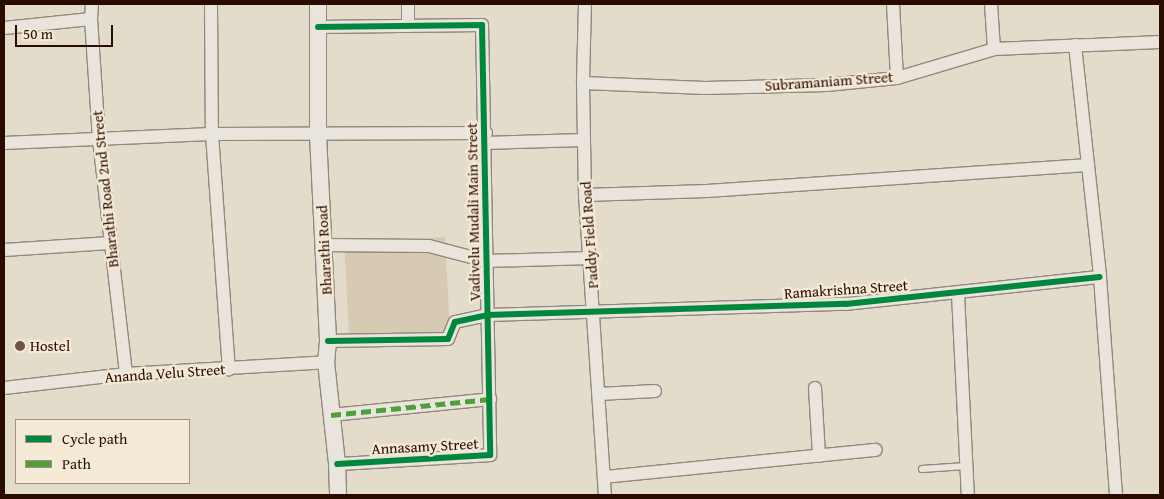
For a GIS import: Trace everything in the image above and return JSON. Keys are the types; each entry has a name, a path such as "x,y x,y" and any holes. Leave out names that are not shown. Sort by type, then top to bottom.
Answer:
{"street":[{"name":"Bharathi Road 2nd Street","path":"92,4 91,18 99,140 126,374"},
{"path":"211,4 212,134 229,368"},
{"name":"Bharathi Road","path":"318,4 318,135 328,341 326,362 337,464 338,495"},
{"path":"318,27 408,26 408,4"},
{"name":"Paddy Field Road","path":"585,4 583,83 585,195 591,258 605,495"},
{"path":"893,4 897,78"},
{"path":"991,4 994,49"},
{"path":"4,28 91,18"},
{"name":"Vadivelu Mudali Main Street","path":"408,26 482,25 486,138 486,260 490,399"},
{"name":"Subramaniam Street","path":"583,83 705,88 827,85 897,78 994,49 1160,42"},
{"path":"1075,45 1100,277 1116,495"},
{"path":"4,142 99,140 212,134 584,140"},
{"path":"585,195 707,191 1088,165"},
{"path":"4,250 110,243"},
{"path":"323,245 429,246 486,260 591,258"},
{"name":"Ramakrishna Street","path":"328,341 448,339 455,322 487,315 846,304 958,294 1100,277"},
{"path":"958,294 968,495"},
{"name":"Ananda Velu Street","path":"4,388 126,374 326,362"},
{"path":"814,388 819,456"},
{"path":"599,394 655,391"},
{"path":"331,416 490,399"},
{"name":"Annasamy Street","path":"337,464 490,455 490,399"},
{"path":"604,477 876,450"}],"lane":[{"path":"922,469 966,466"}],"shaded area":[{"path":"445,237 450,337 349,342 344,242"}],"marked path":[{"path":"331,415 490,399"}],"cycle path":[{"path":"318,27 482,25 490,455 337,464"},
{"path":"328,341 448,339 455,322 487,315 846,304 1100,277"}],"place":[{"name":"Hostel","path":"20,346"}]}
